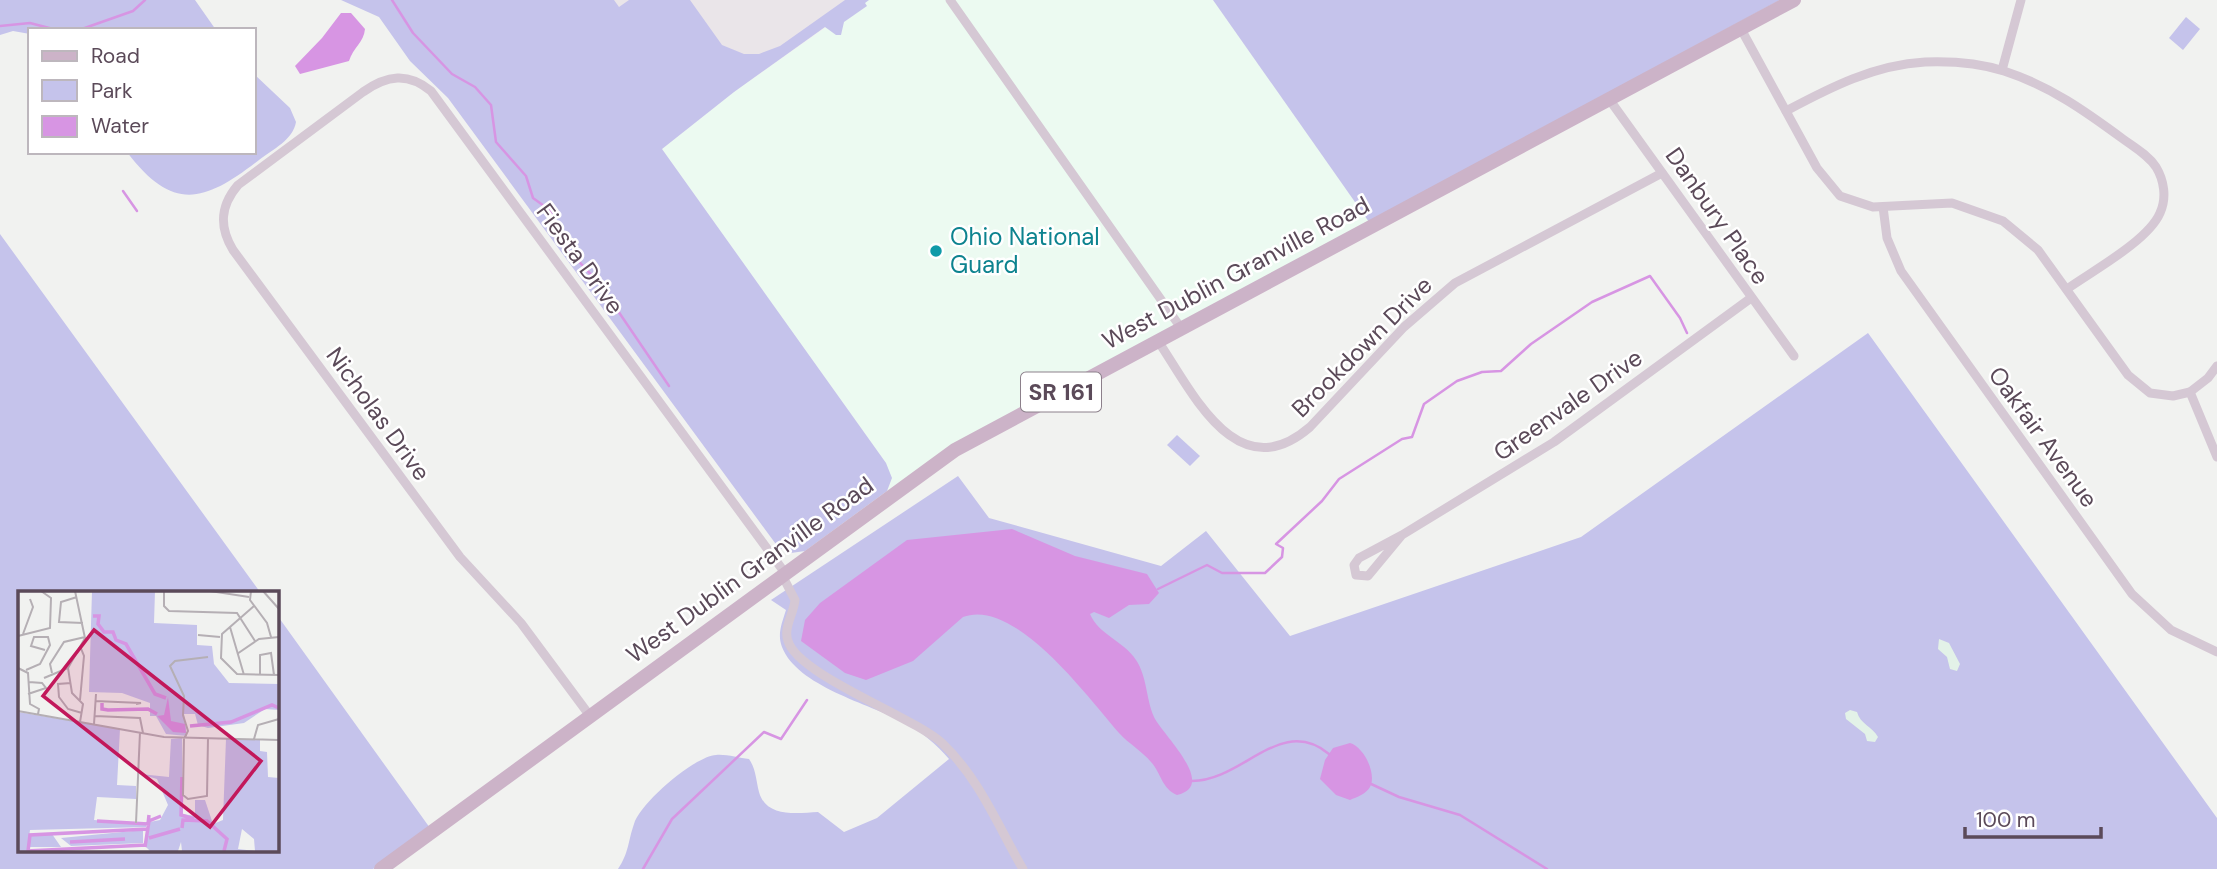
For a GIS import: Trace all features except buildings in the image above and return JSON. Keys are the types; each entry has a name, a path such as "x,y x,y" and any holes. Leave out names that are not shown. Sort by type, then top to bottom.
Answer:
{"main road":[{"name":"West Dublin Granville Road","path":"381,869 955,450 1794,0"}],"street":[{"path":"950,0 1181,328"},
{"path":"2002,71 2021,0"},
{"path":"1741,29 1831,188 1852,202 1884,207 1944,203 1992,215 2031,243 2136,384 2150,393 2165,396 2190,392 2208,379 2217,366"},
{"path":"1786,111 1849,79 1892,66 1949,62 2002,71 2061,95 2141,153 2159,173 2164,198 2160,213 2148,230 2067,289"},
{"name":"Fiesta Drive","path":"303,137 381,80 412,78 431,91 783,574 795,600 787,636 793,650 856,695 909,720 940,741 980,791 1023,869"},
{"name":"Danbury Place","path":"1609,99 1794,356"},
{"name":"Nicholas Drive","path":"303,137 232,193 222,215 227,240 460,557 521,623 590,716"},
{"name":"Brookdown Drive","path":"1158,341 1220,429 1246,445 1277,448 1294,441 1310,427 1404,327 1455,283 1662,173"},
{"name":"Oakfair Avenue","path":"1884,207 1887,238 1901,271 2132,594 2171,631 2217,652"},
{"name":"Greenvale Drive","path":"1402,536 1368,576 1356,575 1354,565 1359,558 1402,536 1554,442 1751,298"},
{"path":"2190,392 2217,457"}],"shaded area":[{"path":"580,0 862,0 663,135"},
{"path":"865,0 1213,0 1369,222 887,491 890,485 886,463 662,149 734,92"}],"green space":[{"path":"0,0 195,0 215,28 28,28 28,34 13,31 0,35"},
{"path":"341,0 614,0 619,7 629,0 690,0 722,45 744,54 759,54 780,46 845,0 869,0 865,3 867,6 844,22 841,35 836,35 825,27 734,92 662,149 886,463 892,478 887,491 805,551 791,553 778,547 448,98 410,61 379,17"},
{"path":"1213,0 1780,0 1369,222"},
{"path":"2186,17 2200,29 2183,50 2169,38"},
{"path":"256,76 290,108 296,122 291,134 276,148 240,174 206,192 190,195 175,192 159,185 129,154 256,154"},
{"path":"0,234 259,591 18,591 18,852 278,852 278,616 430,828 373,869 0,869"},
{"path":"1868,333 2217,818 2217,869 618,869 634,824 646,804 669,782 707,757 720,755 749,759 759,792 768,806 783,812 818,812 844,832 877,818 949,759 910,726 835,692 802,673 790,661 782,647 781,628 786,610 771,600 958,476 989,518 1161,566 1206,531 1290,636 1581,537"},
{"path":"1177,435 1200,456 1190,466 1167,445"}],"sand":[{"path":"1939,639 1949,643 1960,664 1957,671 1950,669 1947,657 1938,649"},
{"path":"1850,710 1857,712 1875,733 1878,737 1875,742 1867,741 1865,734 1846,719 1845,713"}],"water":[{"path":"341,13 351,13 365,29 363,38 349,61 300,74 295,66"},
{"path":"1012,529 1075,556 1147,574 1159,593 1149,604 1129,605 1109,618 1094,612 1090,614 1099,627 1131,653 1140,666 1154,717 1190,771 1192,781 1188,790 1177,795 1168,789 1151,762 1119,733 1070,676 1027,636 1005,622 983,615 963,617 913,661 866,680 845,673 801,641 805,620 820,603 907,540"},
{"path":"1350,743 1360,750 1368,762 1372,782 1361,795 1350,800 1336,795 1320,779 1325,760 1333,748"}],"waterway":[{"path":"85,28 133,11 145,0"},
{"path":"392,0 413,33 452,74 475,87 491,105 496,142 526,176 533,198 551,211 554,235 599,283 669,386"},
{"path":"0,26 30,23 49,28"},
{"path":"123,191 137,211"},
{"path":"1158,589 1207,565 1222,573 1265,573 1282,557 1283,548 1276,544 1322,501 1339,479 1402,439 1412,437 1424,404 1457,381 1482,372 1501,371 1531,344 1592,302 1650,276 1680,318 1687,333"},
{"path":"643,869 672,819 764,732 781,739 807,700"},
{"path":"1192,781 1211,778 1262,752 1295,741 1311,744 1329,754"},
{"path":"1369,783 1399,797 1460,815 1547,869"}],"place":[{"name":"Ohio National Guard","path":"936,251"}]}
